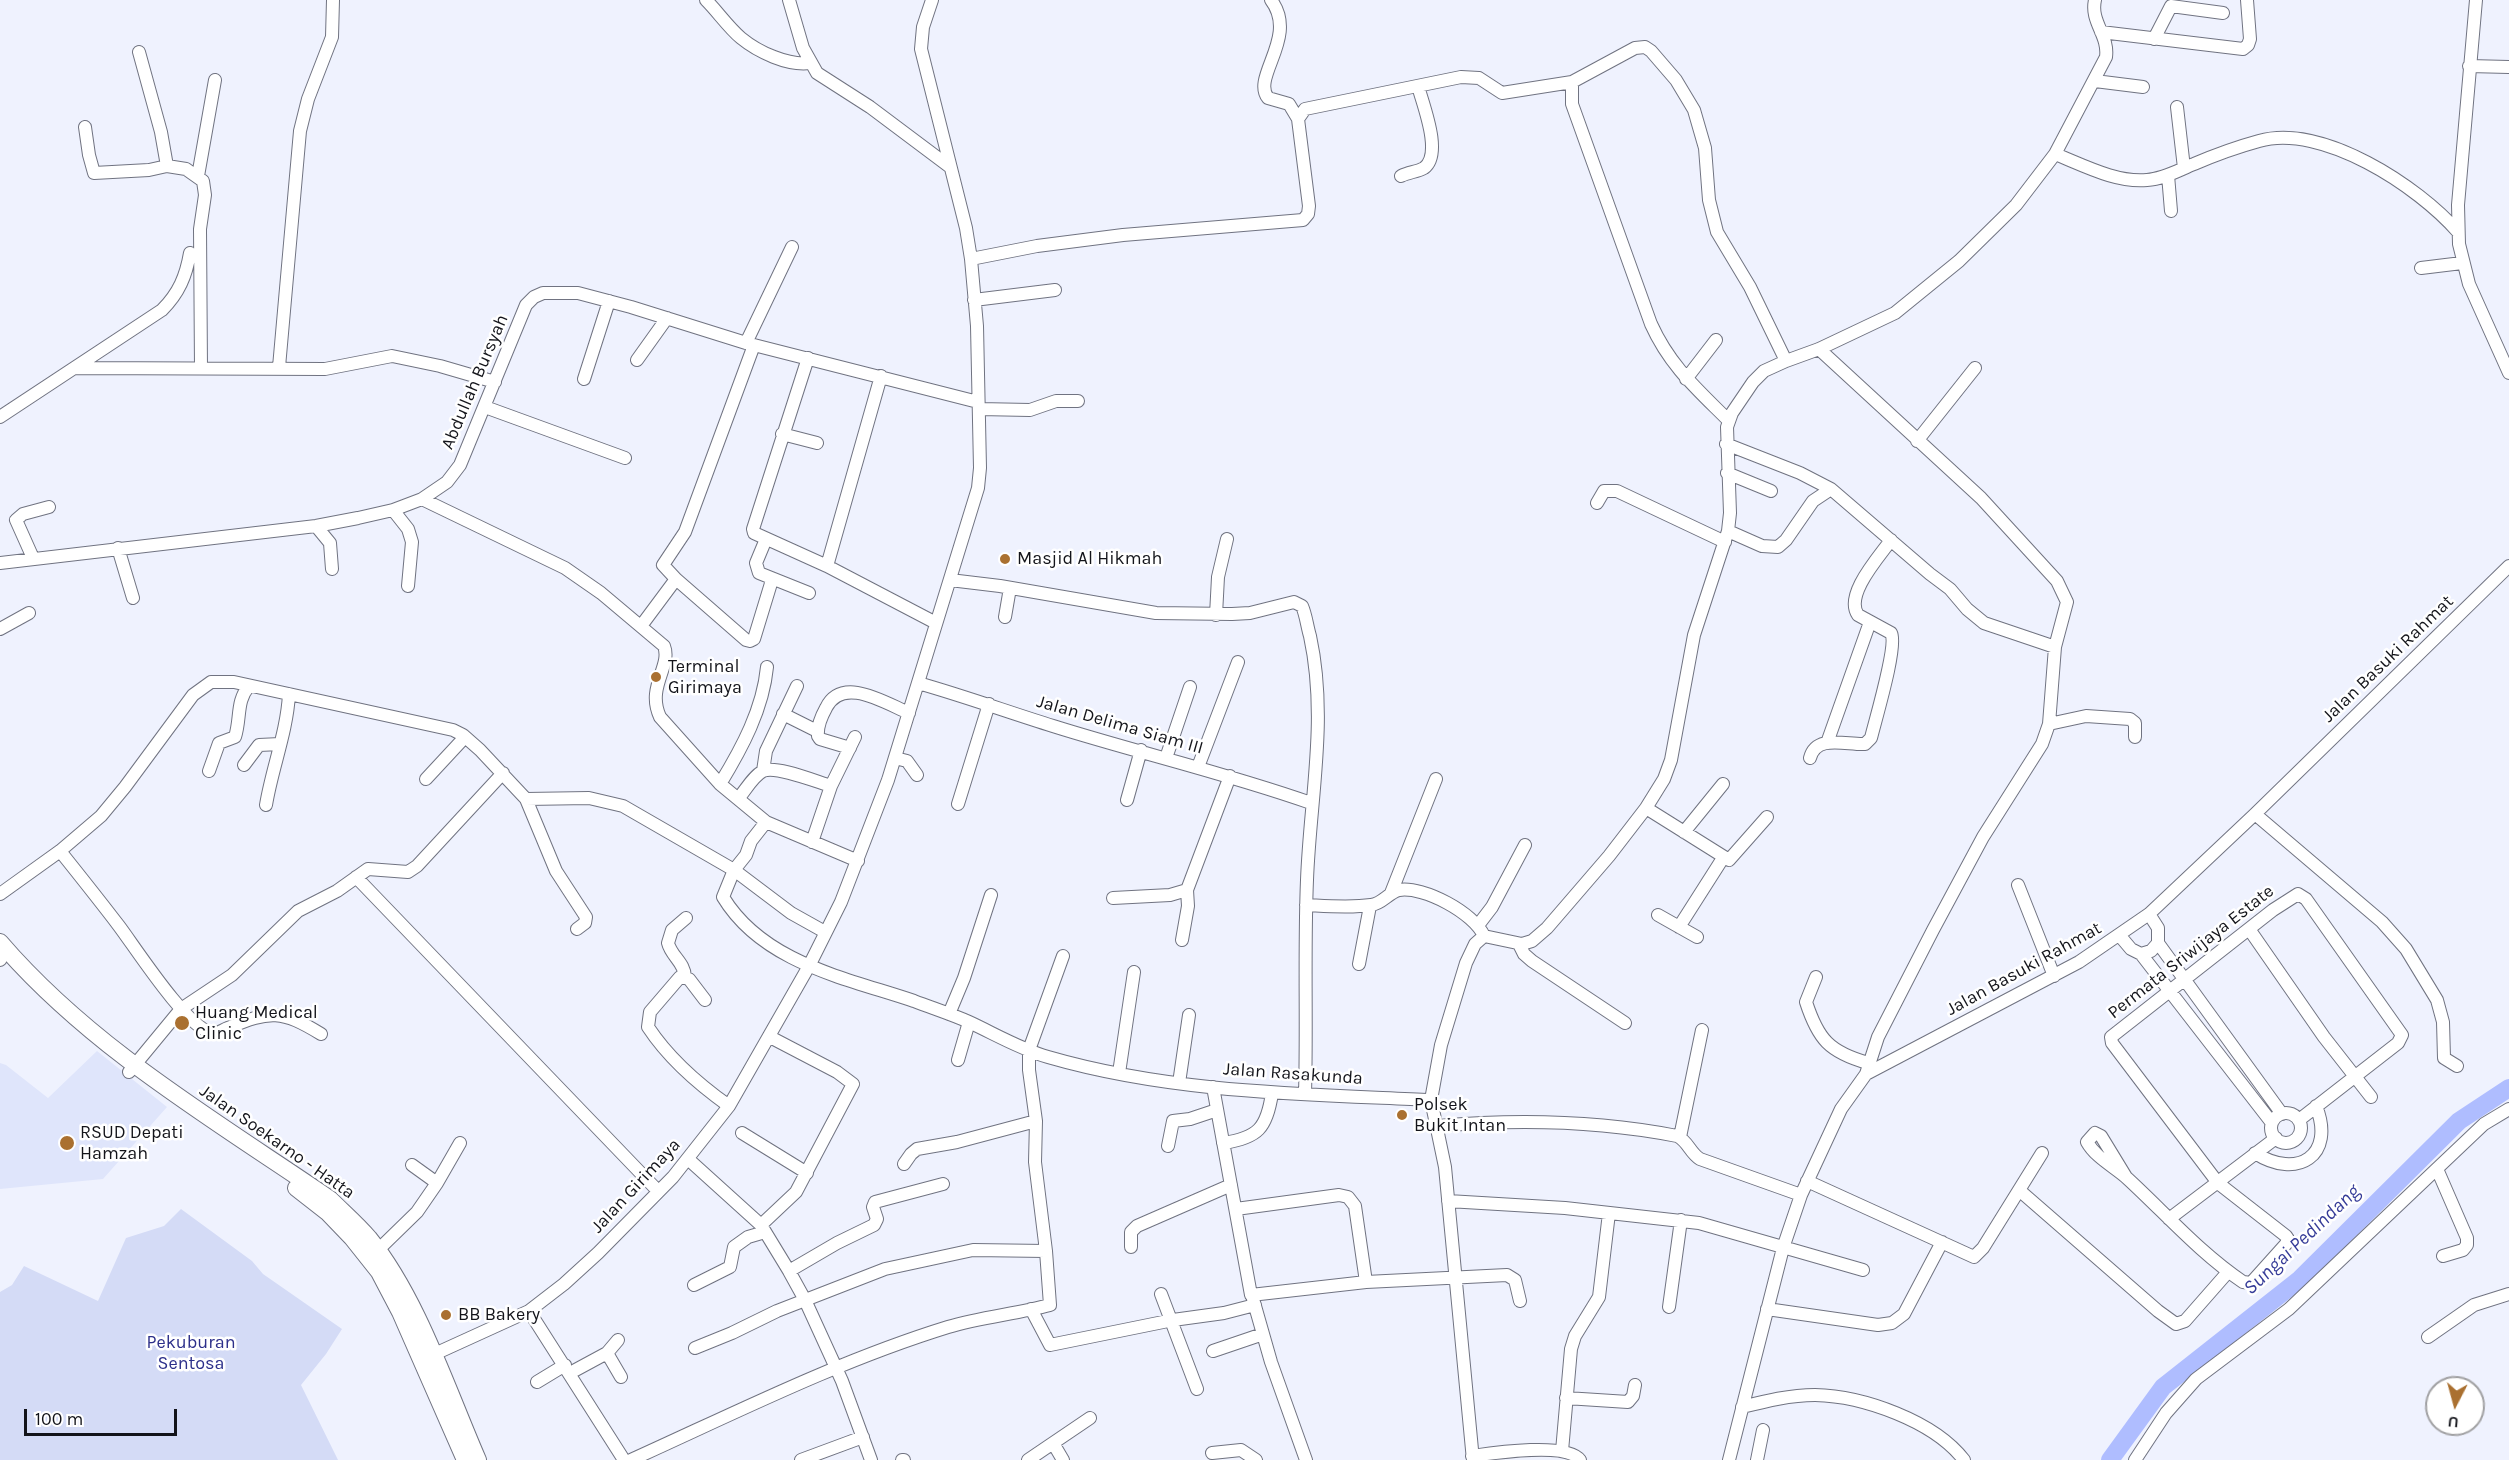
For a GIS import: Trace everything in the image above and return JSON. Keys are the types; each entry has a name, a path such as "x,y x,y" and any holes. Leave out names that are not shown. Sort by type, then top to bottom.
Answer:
{"highway":[{"name":"Jalan Soekarno - Hatta","path":"0,942 71,1013 185,1113 299,1190 328,1213 352,1238 379,1272 427,1357 478,1460"},
{"name":"Jalan Soekarno - Hatta","path":"0,959 63,1018 132,1068 330,1199 352,1220 378,1250 402,1290 465,1460"}],"street":[{"path":"279,368 300,131 308,99 332,37 333,0"},
{"path":"706,0 747,43 771,55 799,64 810,63"},
{"path":"789,0 810,63 825,79 870,107 950,167"},
{"name":"Jalan Girimaya","path":"427,1357 529,1311 564,1284 598,1253 688,1159 729,1106 770,1037 809,966 858,861 895,758 980,479 975,300 971,259 966,228 921,49 923,27 932,0"},
{"path":"971,259 1037,246 1123,235 1303,220 1308,214 1309,206 1298,119 1287,102 1268,98 1265,93 1265,80 1281,29 1279,14 1271,0"},
{"path":"1519,944 1532,941 1547,928 1609,856 1646,808 1667,773 1694,635 1726,536 1730,513 1726,444 1728,420 1737,404 1758,377 1785,361 1864,328 1908,304 1959,261 2016,205 2055,154 2106,57 2106,42 2093,14 2094,0"},
{"path":"2101,32 2243,49 2248,45 2250,39 2247,0"},
{"path":"2476,0 2458,205 2458,232 2462,263 2478,307 2509,373"},
{"path":"2154,39 2171,6 2223,14"},
{"path":"1298,119 1302,110 1316,105 1475,77 1502,93 1572,82 1635,48 1645,47 1676,81 1689,100 1701,128 1709,200 1717,232 1745,278 1785,361"},
{"path":"139,52 161,132 167,166"},
{"path":"2469,66 2509,67"},
{"path":"198,176 215,80"},
{"path":"2095,81 2143,87"},
{"path":"1572,82 1572,104 1651,324 1662,347 1686,379 1728,420"},
{"path":"1401,176 1423,168 1432,156 1433,144 1418,86"},
{"path":"2177,107 2184,168"},
{"path":"85,127 94,173 149,170 167,166 186,169 203,181 204,195 200,230 201,368"},
{"path":"2055,154 2092,169 2133,180 2146,180 2168,175 2258,141 2282,138 2304,139 2358,160 2394,178 2427,201 2458,232"},
{"path":"2168,175 2171,211"},
{"path":"772,580 754,639 750,641 746,640 676,579 663,565 685,532 750,344 792,247"},
{"path":"0,417 162,310 171,301 183,282 190,253"},
{"path":"2421,268 2462,263"},
{"path":"975,300 1055,290"},
{"name":"Abdullah Bursyah","path":"0,563 316,526 393,510 422,499 447,482 460,465 526,305 534,297 549,292 578,293 609,301 750,344 881,376 979,406 1030,410 1056,401 1078,401"},
{"path":"584,379 609,301"},
{"path":"637,360 667,318"},
{"path":"1686,379 1716,340"},
{"path":"1816,977 1806,1002 1821,1037 1831,1047 1867,1069 1933,930 1983,837 2035,757 2049,724 2055,647 2067,602 2057,581 1981,498 1819,348"},
{"path":"75,368 325,369 395,356 495,382"},
{"path":"808,358 753,529 755,535 827,566 936,623"},
{"path":"1917,441 1975,368"},
{"path":"827,566 881,376"},
{"path":"485,407 625,458"},
{"path":"782,434 817,443"},
{"path":"1726,444 1800,473 1831,489 1950,589 1983,623 2055,647"},
{"path":"1727,473 1771,492"},
{"path":"1597,503 1604,491 1617,491 1726,536 1762,546 1778,547 1786,540 1813,501 1831,489"},
{"path":"422,499 565,568 602,593 660,642 665,650 654,702 660,717 720,784 766,822 858,861"},
{"path":"33,558 16,520 23,514 50,507"},
{"path":"393,510 408,529 412,542 408,586"},
{"path":"316,526 330,543 332,568"},
{"path":"766,539 756,563 759,573 772,580 809,592"},
{"path":"1216,615 1218,577 1227,539"},
{"path":"1810,758 1815,747 1827,743 1864,744 1871,738 1893,640 1891,633 1856,613 1854,599 1861,584 1892,540"},
{"path":"118,548 133,598"},
{"name":"Jalan Basuki Rahmat","path":"1729,1460 1783,1248 1801,1195 1841,1109 1867,1069 2054,976 2120,936 2149,914 2509,566"},
{"path":"641,626 676,579"},
{"path":"950,580 1010,588 1133,610 1216,615 1250,613 1294,602 1302,606 1316,663 1319,690 1306,905 1308,1020 1305,1094"},
{"path":"1005,617 1010,588"},
{"path":"0,629 29,613"},
{"path":"1827,743 1870,622"},
{"path":"1198,767 1238,662"},
{"path":"720,784 743,746 764,690 767,667"},
{"path":"0,894 60,851 100,816 125,787 194,695 206,684 215,681 289,694 453,730 465,737 503,772 526,799 555,871 586,918 585,923 577,929"},
{"name":"Jalan Delima Siam III","path":"918,684 989,704 1054,726 1230,776 1311,803"},
{"path":"209,771 219,743 236,737 240,719 240,700 249,686"},
{"path":"738,799 763,771 766,751 797,686"},
{"path":"1167,758 1190,687"},
{"path":"812,842 831,786 852,742 820,739 817,731 827,705 842,692 864,695 909,713"},
{"path":"266,806 286,726 289,694"},
{"path":"958,804 989,704"},
{"path":"783,714 817,731"},
{"path":"2049,724 2086,716 2130,719 2135,723 2135,736"},
{"path":"426,779 465,737"},
{"path":"244,765 259,745 280,744"},
{"path":"1127,800 1141,750"},
{"path":"895,758 907,761 917,775"},
{"path":"763,771 778,770 831,786"},
{"path":"132,1068 181,1009 232,975 298,911 326,897 371,868 404,872 412,870 503,772"},
{"path":"1182,940 1188,906 1187,890 1230,776"},
{"path":"1392,893 1436,779"},
{"path":"1684,832 1723,784"},
{"path":"526,799 589,798 613,802 631,810 734,870 791,913 825,932"},
{"path":"1646,808 1723,858 1733,858 1767,817"},
{"path":"2255,814 2382,922 2406,949 2437,1000 2443,1022 2444,1058 2457,1066"},
{"path":"734,870 766,822"},
{"path":"1525,845 1466,963 1441,1045 1431,1100 1438,1126 1448,1201 1472,1458 1518,1450 1562,1451 1577,1456 1580,1460"},
{"path":"60,851 181,1009 212,1033 270,1014 297,1019 321,1034"},
{"path":"1679,927 1723,858"},
{"name":"Jalan Rasakunda","path":"734,870 723,894 736,915 757,936 809,966 950,1014 1029,1050 1073,1064 1179,1083 1272,1093 1431,1100"},
{"path":"356,878 658,1191"},
{"path":"2018,885 2054,976"},
{"path":"1113,898 1170,895 1187,890"},
{"path":"1306,905 1370,906 1392,893 1410,891 1448,903 1462,910 1482,930 1519,944 1532,961 1625,1023"},
{"name":"Permata Sriwijaya Estate","path":"2126,1177 2169,1220 2245,1284 2251,1283 2288,1239 2218,1183 2111,1041 2112,1035 2169,990 2295,895 2301,894 2401,1032 2402,1038 2298,1120"},
{"path":"950,1014 991,895"},
{"path":"1359,964 1370,906"},
{"path":"2120,936 2131,949 2141,954 2272,1123 2272,1131 2276,1138 2287,1142 2298,1137 2301,1125 2298,1120 2291,1114 2282,1113 2158,943 2158,928 2149,914"},
{"path":"1658,915 1697,937"},
{"path":"686,918 672,930 668,943 672,953 685,969 685,977 705,1000"},
{"path":"2249,929 2324,1037 2371,1097"},
{"path":"2141,954 2151,951 2158,943"},
{"path":"631,1460 836,1368 966,1321 1052,1303 1035,1162 1036,1120 1029,1070 1029,1050 1063,957"},
{"path":"1119,1073 1134,972"},
{"path":"685,977 676,979 650,1012 648,1027 675,1061 702,1087 729,1106"},
{"path":"1179,1083 1189,1015"},
{"path":"958,1060 969,1022"},
{"path":"1680,1137 1702,1030"},
{"path":"694,1285 726,1270 732,1264 734,1247 763,1228 796,1192 853,1084 837,1072 770,1037"},
{"path":"1214,1087 1253,1300 1270,1362 1306,1460"},
{"path":"1223,1143 1246,1138 1261,1128 1269,1115 1272,1093"},
{"path":"2255,1153 2279,1165 2297,1164 2312,1157 2322,1137 2322,1125 2316,1106"},
{"path":"2135,1460 2166,1413 2196,1378 2289,1309 2484,1124 2509,1109"},
{"path":"1168,1146 1173,1121 1190,1119 1217,1110"},
{"path":"2272,1123 2282,1113"},
{"path":"904,1164 917,1149 957,1142 1036,1120"},
{"path":"1438,1126 1481,1121 1533,1121 1659,1132 1680,1137 1700,1159 1801,1195"},
{"path":"742,1133 807,1173"},
{"path":"2169,1220 2276,1138"},
{"path":"378,1250 417,1212 460,1143"},
{"path":"1807,1181 1969,1256 1976,1257 2042,1153"},
{"path":"688,1159 763,1228 806,1300 836,1368 871,1460"},
{"path":"412,1165 437,1183"},
{"path":"2437,1169 2467,1238 2463,1250 2443,1256"},
{"path":"789,1271 837,1243 874,1226 877,1221 874,1202 943,1184"},
{"path":"1131,1246 1131,1232 1137,1226 1231,1185"},
{"path":"2019,1190 2176,1324 2185,1321 2228,1272"},
{"path":"1236,1209 1339,1195 1348,1197 1355,1206 1366,1282"},
{"path":"1448,1201 1682,1220 1718,1228 1863,1270"},
{"path":"1562,1451 1569,1359 1573,1341 1599,1297 1609,1213"},
{"path":"1669,1307 1682,1220"},
{"path":"1767,1309 1878,1325 1892,1323 1904,1314 1942,1242"},
{"path":"695,1348 885,1269 973,1251 1046,1251"},
{"path":"1031,1309 1050,1345 1173,1320 1224,1313 1253,1300 1366,1282 1511,1276 1515,1280 1521,1301"},
{"path":"1161,1294 1173,1320 1197,1389"},
{"path":"2428,1337 2474,1305 2509,1294"},
{"path":"529,1311 624,1460"},
{"path":"1213,1351 1263,1334"},
{"path":"537,1382 607,1353 618,1340"},
{"path":"607,1353 621,1377"},
{"path":"1566,1398 1625,1402 1631,1399 1635,1385"},
{"path":"1742,1407 1793,1396 1816,1395 1858,1402 1907,1418 1934,1434 1964,1460"},
{"path":"1028,1460 1090,1418"},
{"path":"1756,1460 1763,1430"},
{"path":"801,1460 863,1437"},
{"path":"1053,1443 1063,1460"},
{"path":"1212,1453 1241,1450 1256,1460"}],"shaded area":[{"name":"RSUD Depati Hamzah","path":"97,1051 167,1107 103,1179 0,1189 0,1063 6,1065 48,1098"}],"green space":[{"name":"Pekuburan Sentosa","path":"181,1209 252,1261 263,1274 342,1329 326,1354 301,1385 338,1460 0,1460 0,1292 12,1285 24,1266 98,1301 126,1238 164,1226"}],"waterway":[{"name":"Sungai Pedindang","path":"2110,1460 2163,1387 2300,1279 2459,1121 2509,1088"}],"place":[{"name":"Masjid Al Hikmah","path":"1005,559"},
{"name":"Terminal Girimaya","path":"656,677"},
{"name":"Huang Medical Clinic","path":"182,1023"},
{"name":"Polsek Bukit Intan","path":"1402,1115"},
{"name":"RSUD Depati Hamzah","path":"67,1143"},
{"name":"BB Bakery","path":"446,1315"}]}
